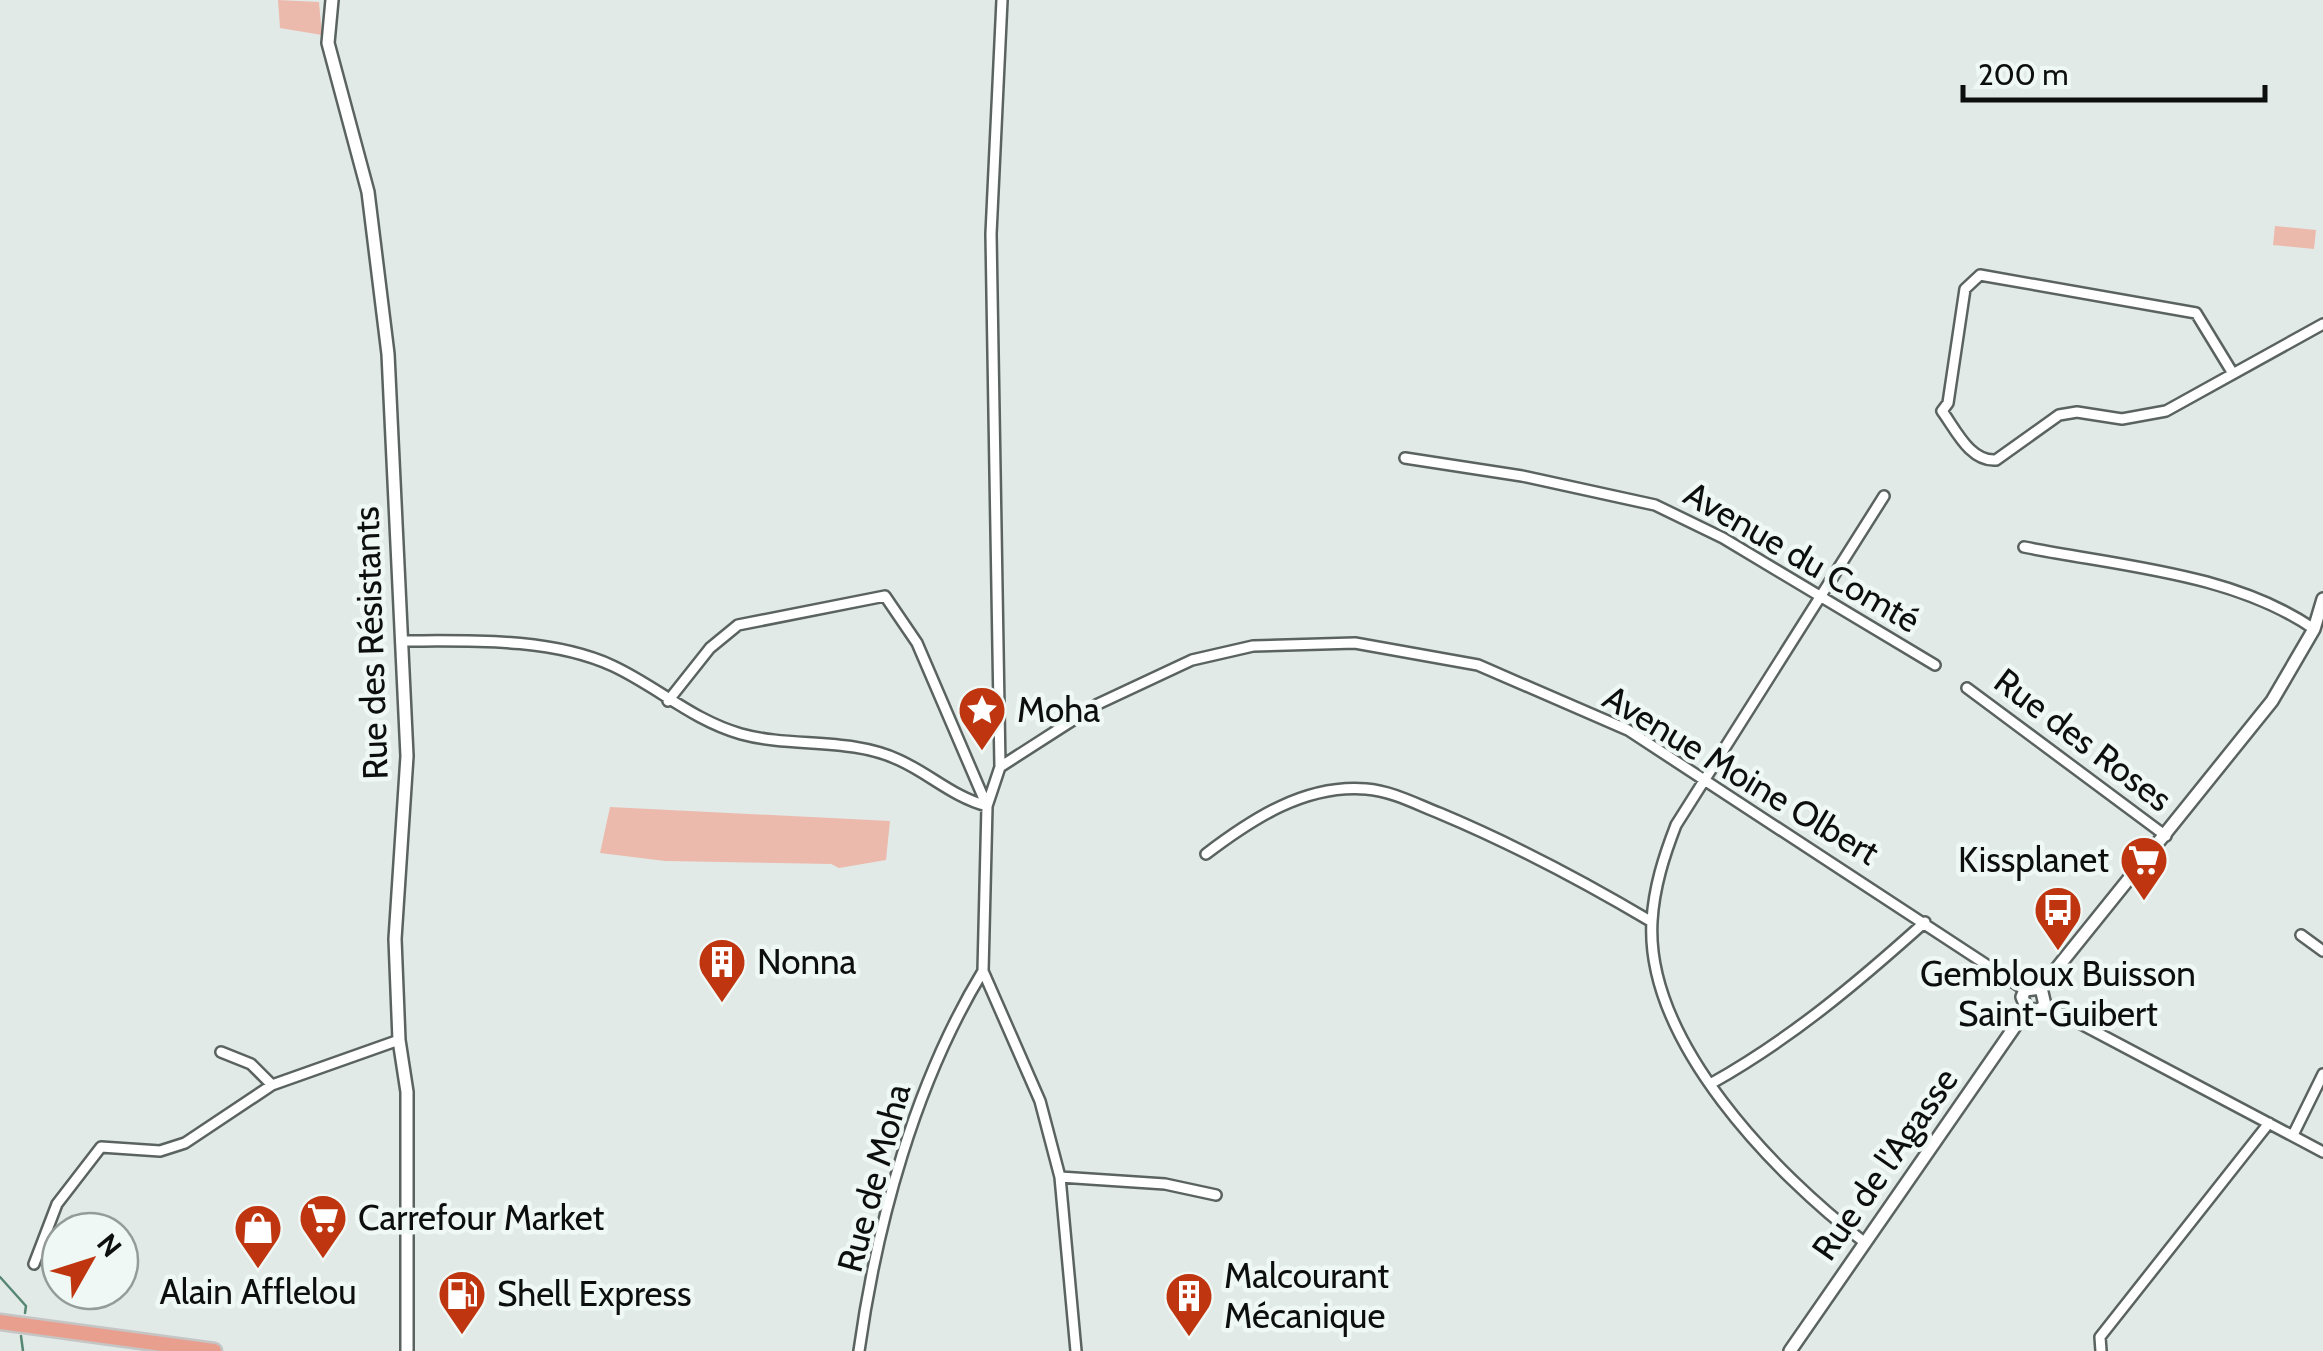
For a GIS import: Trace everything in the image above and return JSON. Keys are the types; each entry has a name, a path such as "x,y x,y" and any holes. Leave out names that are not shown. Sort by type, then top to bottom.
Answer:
{"main road":[{"path":"0,1322 214,1351"}],"street":[{"name":"Rue des Résistants","path":"332,0 328,43 368,192 388,354 407,756 396,873 399,1040 407,1092 407,1351"},
{"path":"1002,0 991,234 993,570 1000,767 987,806 983,971 1040,1101 1060,1177 1076,1351"},
{"path":"2232,372 2196,313 1980,275 1965,290 1948,403 1942,411 1972,452 1985,460 1996,460 2058,415 2077,412 2122,419 2166,411 2323,324"},
{"name":"Avenue du Comté","path":"1405,458 1655,505 1723,538 1935,665"},
{"path":"1864,1242 1790,1178 1712,1083 1678,1032 1660,990 1652,922 1664,854 1676,825 1884,496"},
{"path":"2024,547 2209,584 2291,613 2314,629"},
{"path":"668,700 710,648 738,625 885,596 916,643 987,806"},
{"path":"2046,1004 2035,1011 2026,1009 2022,998 2025,990 2041,988 2272,700 2314,629 2323,598"},
{"path":"400,641 517,644 610,664 710,725 746,735 820,743 898,759 964,800 987,806"},
{"name":"Avenue Moine Olbert","path":"1000,767 1098,704 1192,660 1303,641 1354,642 1478,666 1628,730 2025,990"},
{"name":"Rue des Roses","path":"1968,688 2166,836"},
{"path":"1206,854 1260,815 1293,800 1365,789 1396,796 1470,826 1652,922"},
{"path":"1712,1083 1776,1047 1828,1008 1925,922"},
{"path":"2301,936 2323,952"},
{"name":"Rue de Moha","path":"860,1351 907,1136 942,1048 983,971"},
{"path":"2041,988 2046,1004 2323,1152"},
{"name":"Rue de l'Agasse","path":"1790,1351 2026,1009"},
{"path":"34,1264 58,1204 101,1146 160,1151 185,1144 272,1086 399,1040"},
{"path":"221,1052 251,1064 272,1086"},
{"path":"2293,1136 2323,1074"},
{"path":"2101,1351 2100,1337 2269,1123"},
{"path":"1060,1177 1165,1184 1216,1195"}],"shaded area":[{"path":"278,0 319,2 322,35 280,28"},
{"path":"2275,226 2316,230 2314,249 2273,245"},
{"path":"610,807 890,821 886,860 839,868 831,864 665,861 600,853"}],"waterway":[{"path":"0,1277 26,1306 25,1313"},
{"path":"21,1336 23,1351"}],"place":[{"name":"Moha","path":"982,752"},
{"name":"Kissplanet","path":"2144,902"},
{"name":"Gembloux Buisson Saint-Guibert","path":"2058,952"},
{"name":"Nonna","path":"722,1004"},
{"name":"Carrefour Market","path":"323,1260"},
{"name":"Alain Afflelou","path":"258,1270"},
{"name":"Shell Express","path":"462,1336"},
{"name":"Malcourant Mécanique","path":"1189,1338"}]}
